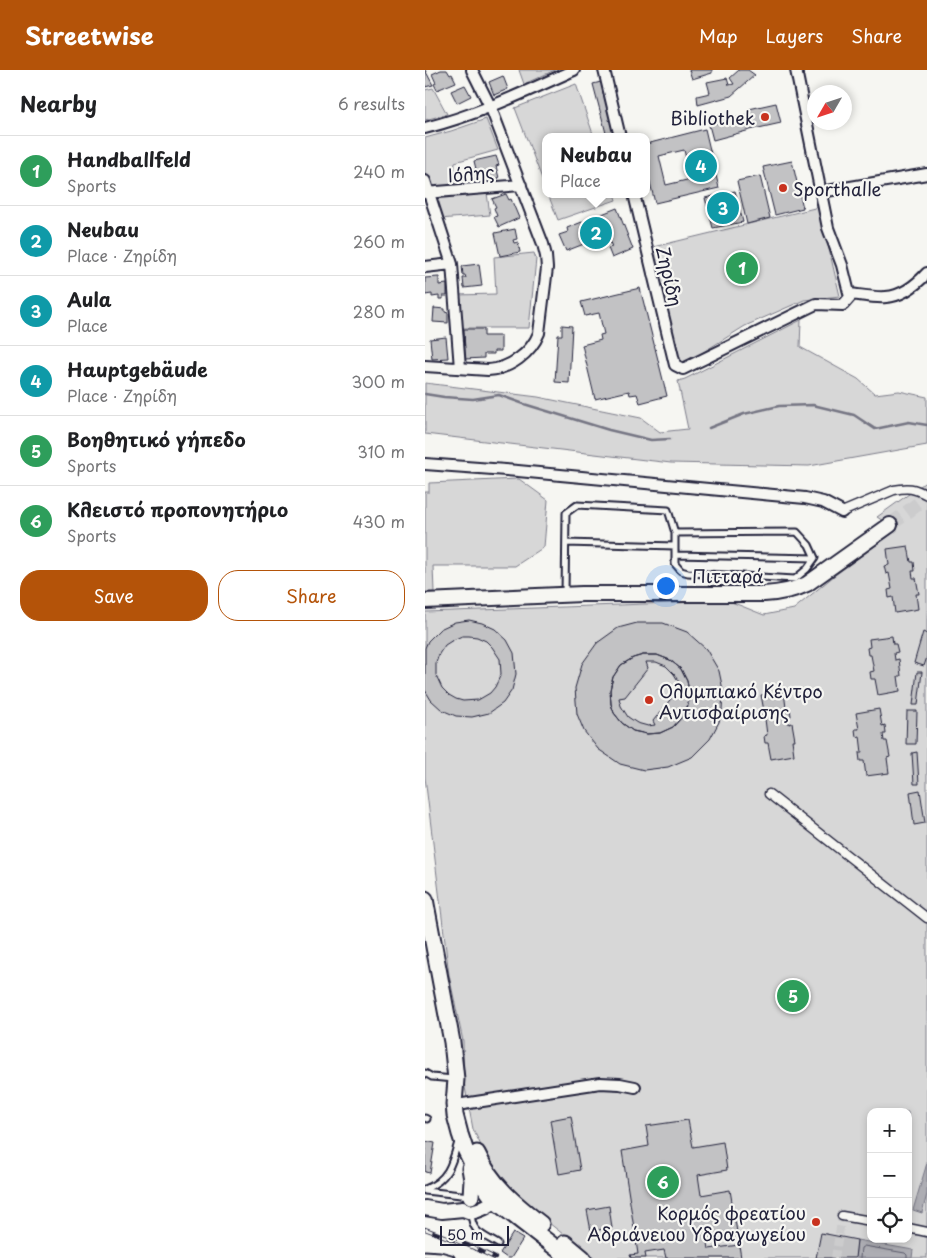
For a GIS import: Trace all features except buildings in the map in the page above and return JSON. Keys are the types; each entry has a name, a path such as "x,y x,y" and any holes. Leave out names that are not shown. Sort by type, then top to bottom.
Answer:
{"main road":[{"path":"425,899 429,945 452,1042 456,1079 477,1153 496,1196 583,1258"},
{"path":"456,1079 454,1104 457,1122 469,1159 481,1182 569,1258"},
{"path":"468,1206 472,1180 469,1159"}],"street":[{"path":"425,366 496,370 520,358 530,349 539,333 547,268 543,244 491,108 472,70"},
{"path":"425,128 491,108 575,70"},
{"path":"604,70 619,133"},
{"path":"796,70 828,228 842,265 849,294 887,297 903,292 919,282 927,272"},
{"path":"821,192 927,174"},
{"path":"425,181 427,193 452,264 460,368"},
{"name":"Ιόλης","path":"427,193 521,185"},
{"name":"Ζηρίδη","path":"635,198 675,365 683,369 816,304 843,306 850,297 849,294"},
{"path":"425,267 452,264"},
{"path":"425,464 805,498 823,502 842,512 902,488 916,489 927,495"},
{"name":"Πιτταρά","path":"425,601 565,595 764,594 788,591 807,584 890,525"},
{"path":"769,794 927,918"},
{"path":"463,1104 600,1083 635,1087"},
{"path":"425,1208 442,1211 468,1206 496,1196"},
{"path":"842,1216 867,1220"},
{"path":"912,1229 927,1232"}],"lane":[{"path":"565,595 566,513 577,505 668,510 675,533 675,564 681,571 688,573 795,579 815,558"},
{"path":"675,533 797,532 809,545 815,558"},
{"path":"566,543 675,546"},
{"path":"675,555 815,558"},
{"path":"425,1073 432,1077 456,1079"},
{"path":"425,1190 447,1173 453,1160 460,1134"},
{"path":"425,1190 468,1206 471,1222 476,1231 498,1244"},
{"path":"425,1254 451,1258"}],"shaded area":[{"path":"519,70 555,70 524,84"},
{"path":"576,84 593,133 542,133 542,179 515,108"},
{"path":"433,88 447,114 425,120 425,90"},
{"path":"486,119 498,150 455,162 454,187 428,190 425,178 425,138"},
{"path":"487,193 490,215 439,219 432,198"},
{"path":"550,198 615,198 616,200 558,220"},
{"path":"819,207 840,296 804,300 745,326 684,364 677,354 653,247"},
{"path":"534,253 536,259 529,328 459,328 457,295 496,294 494,257"},
{"path":"801,320 800,347 858,379 875,394 899,391 927,397 927,445 809,466 671,463 425,434 425,383 538,397 641,418 660,432 688,429 678,381"},
{"path":"519,479 548,500 544,547 515,566 433,566 434,592 425,592 425,492 429,492 429,483"},
{"path":"927,481 927,1258 593,1258 510,1192 490,1164 473,1129 464,1082 463,1041 449,975 425,777 425,612 729,601 764,615 794,609 835,575 897,530 877,517"}],"water":[{"path":"927,1163 927,1194 922,1213 913,1210"},
{"path":"857,1240 913,1250 912,1258 855,1258"}],"waterway":[{"path":"425,394 473,399 499,395 609,430 651,440 670,439"},
{"path":"709,428 744,414 779,406 813,405 854,415 875,429 909,422 927,425"}],"tunnel":[{"path":"890,525 927,497"},
{"path":"835,1258 842,1216"}],"railway":[{"path":"425,1229 470,1246 495,1258"}],"place":[{"name":"Bibliothek","path":"765,117"},
{"name":"Hauptgebäude","path":"701,166"},
{"name":"Sporthalle","path":"783,188"},
{"name":"Aula","path":"723,208"},
{"name":"Neubau","path":"596,233"},
{"name":"Handballfeld","path":"742,268"},
{"name":"Ολυμπιακό Κέντρο Αντισφαίρισης","path":"649,700"},
{"name":"Βοηθητικό γήπεδο","path":"793,996"},
{"name":"Κλειστό προπονητήριο","path":"663,1182"},
{"name":"Κορμός φρεατίου Αδριάνειου Υδραγωγείου","path":"816,1222"}]}
